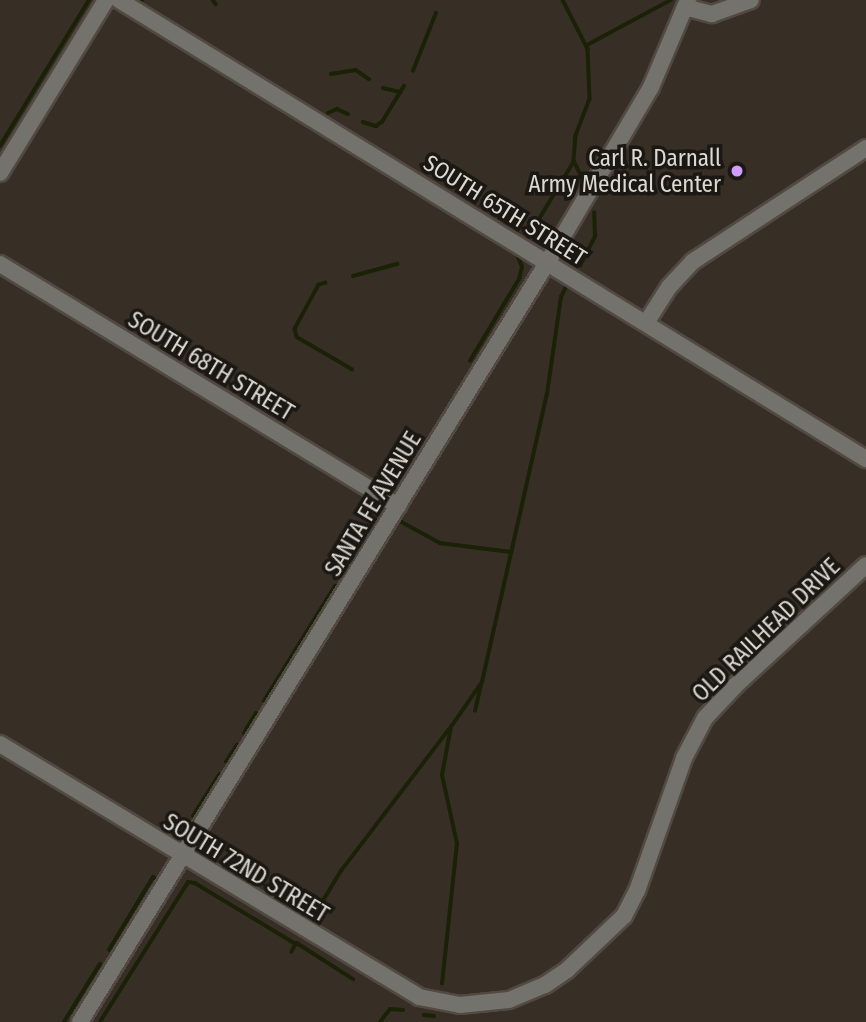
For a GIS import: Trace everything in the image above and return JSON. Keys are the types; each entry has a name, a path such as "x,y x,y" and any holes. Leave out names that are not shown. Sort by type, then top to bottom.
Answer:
{"street":[{"path":"0,173 106,0"},
{"name":"SOUTH 65TH STREET","path":"118,0 866,459"},
{"path":"687,4 712,14 751,0"},
{"name":"SANTA FE AVENUE","path":"80,1022 547,262 651,87 687,4"},
{"path":"646,323 669,287 692,262 866,148"},
{"name":"SOUTH 68TH STREET","path":"0,264 398,506"},
{"name":"OLD RAILHEAD DRIVE","path":"478,1005 509,1000 545,985 624,916 637,891 684,758 705,718 734,686 866,565"},
{"name":"SOUTH 72ND STREET","path":"0,744 183,857 419,997 441,1003 478,1005"}],"waterway":[{"path":"0,146 89,0"},
{"path":"213,0 216,4"},
{"path":"563,0 588,49 590,99 576,136 574,161 583,179"},
{"path":"587,45 671,0"},
{"path":"413,71 436,13"},
{"path":"331,74 356,70 369,79"},
{"path":"363,122 376,126 382,122 404,86"},
{"path":"383,88 401,92"},
{"path":"328,113 337,109 348,114"},
{"path":"527,239 574,161"},
{"path":"580,266 595,236 594,213"},
{"path":"470,361 519,279 522,267 517,255"},
{"path":"353,276 397,264"},
{"path":"326,283 319,285 295,329 297,337 352,369"},
{"path":"442,984 457,844 442,775 451,727 482,682 547,394 561,297 566,287"},
{"path":"378,515 384,511"},
{"path":"370,528 375,520"},
{"path":"400,521 440,543 511,552"},
{"path":"350,560 368,531"},
{"path":"344,570 348,563"},
{"path":"264,701 335,586"},
{"path":"475,711 481,686"},
{"path":"244,733 256,713"},
{"path":"313,917 341,871 449,729"},
{"path":"226,762 237,745"},
{"path":"193,816 219,775"},
{"path":"109,950 153,877 157,879"},
{"path":"100,1022 188,882 195,883 296,944 292,952"},
{"path":"297,943 353,979"},
{"path":"64,1022 100,964"},
{"path":"380,1022 390,1009 403,1010"},
{"path":"424,1015 434,1016"}],"place":[{"name":"Carl R. Darnall Army Medical Center","path":"737,171"}]}
